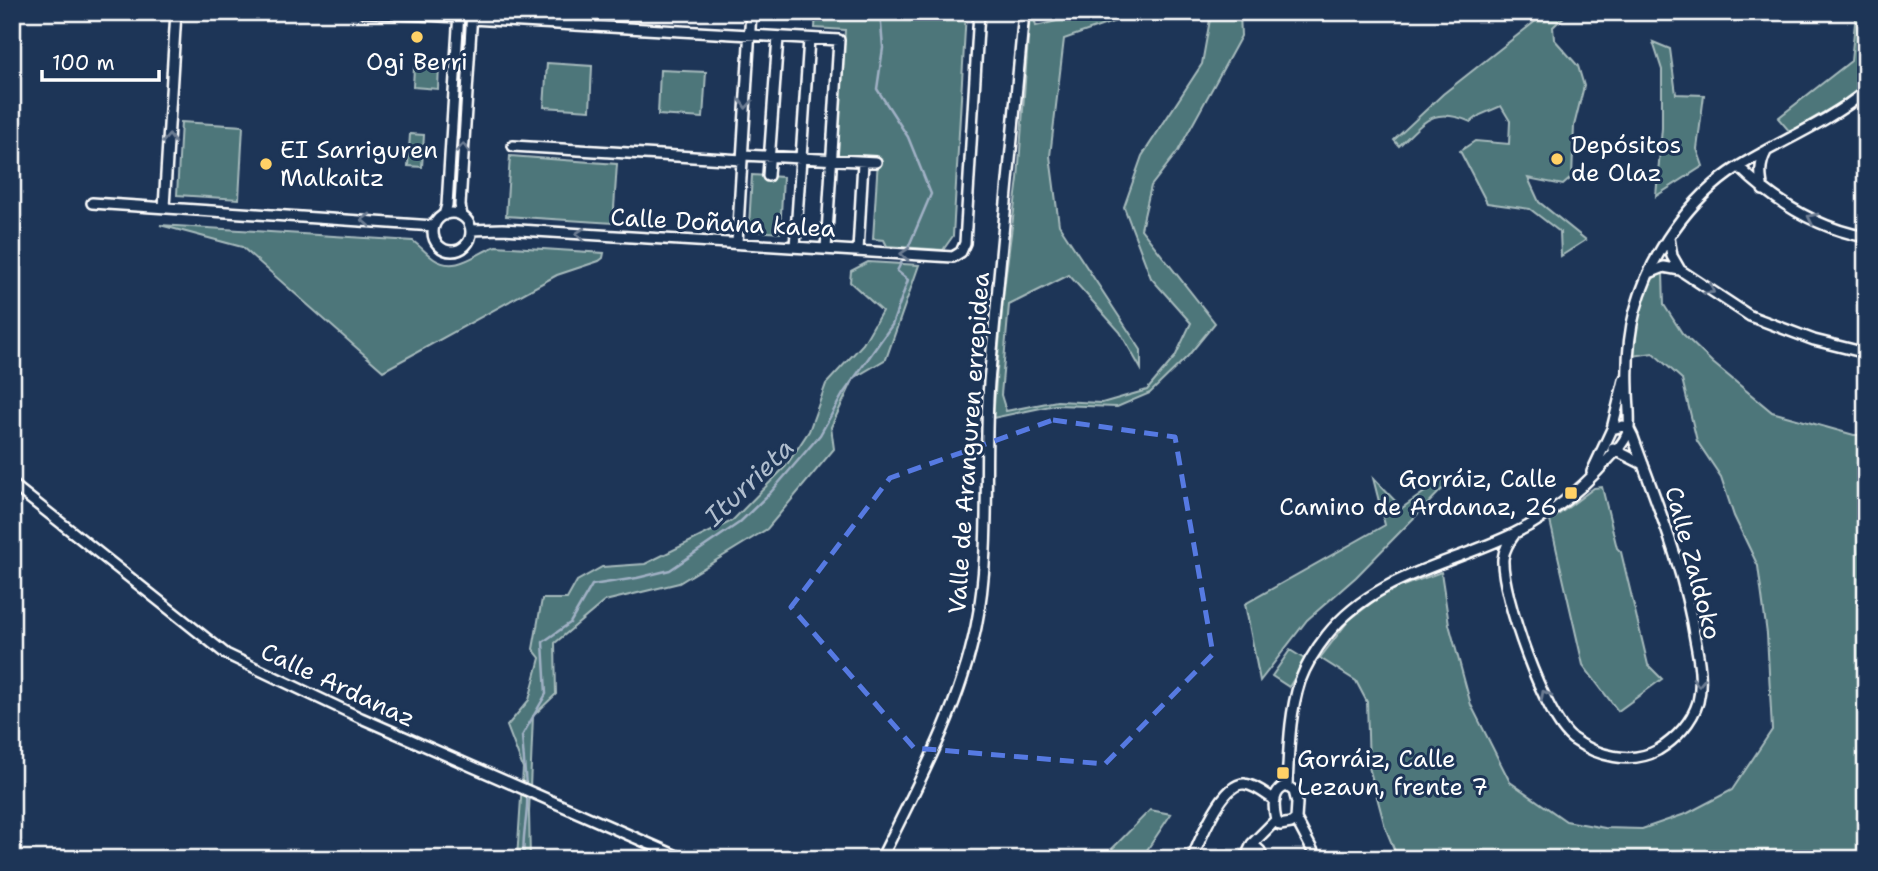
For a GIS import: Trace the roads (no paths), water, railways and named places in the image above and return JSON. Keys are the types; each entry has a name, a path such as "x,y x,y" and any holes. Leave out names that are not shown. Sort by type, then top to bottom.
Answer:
{"street":[{"path":"164,207 176,12"},
{"path":"363,12 459,15 447,205 444,215 434,226 435,241 447,251 457,251 465,246 471,230 462,216 460,205 471,16 839,40 826,249"},
{"path":"737,243 751,12"},
{"name":"Calle Doñana kalea","path":"471,230 503,229 953,257 961,252 965,243 979,12"},
{"name":"Valle de Aranguren errepidea","path":"881,859 952,709 969,657 976,624 984,557 985,442 989,382 1024,12"},
{"path":"768,176 778,37"},
{"path":"795,247 809,39"},
{"path":"1287,786 1291,716 1301,678 1317,647 1336,624 1377,591 1515,533 1563,504 1618,453 1631,433 1628,341 1649,273 1668,238 1700,198 1739,167 1831,116 1866,91"},
{"path":"513,146 876,162"},
{"path":"1763,190 1760,174 1766,152"},
{"path":"858,251 863,162"},
{"path":"1739,167 1782,204 1825,224 1866,237"},
{"path":"92,203 434,226"},
{"path":"444,215 462,216"},
{"path":"1668,238 1672,256 1680,270"},
{"path":"1649,273 1664,267 1680,270 1750,316 1814,340 1866,353"},
{"path":"1589,479 1618,411 1627,361"},
{"path":"1610,434 1623,426 1631,433"},
{"name":"Calle Zaldoko","path":"1503,559 1512,609 1524,646 1538,682 1571,738 1611,757 1635,756 1656,751 1676,737 1689,720 1698,701 1700,678 1689,606 1672,540 1631,433"},
{"path":"1610,434 1618,453"},
{"name":"Calle Zaldoko","path":"1618,453 1643,464"},
{"name":"Calle Ardanaz","path":"12,484 226,654 361,718 684,859"},
{"path":"1503,559 1506,545 1515,533"},
{"path":"1481,547 1492,549 1503,559"},
{"path":"1192,859 1206,825 1226,795 1236,786 1246,784 1275,800"},
{"path":"1296,819 1285,825 1280,825 1276,820 1276,793 1281,787 1287,786 1294,791 1297,803 1296,819 1317,859"},
{"path":"1245,859 1252,844 1276,820"},
{"path":"1252,844 1260,851 1263,859"}],"waterway":[{"name":"Iturrieta","path":"880,12 883,48 877,89 908,137 931,194 908,248"},
{"name":"Iturrieta","path":"526,786 522,736 546,694 543,642 570,623 592,585 670,570 739,523 771,492 820,435 843,394 892,325 908,280 897,271 902,261"},
{"name":"Iturrieta","path":"524,859 527,793"}],"place":[{"name":"Ogi Berri","path":"417,37"},
{"name":"Depósitos de Olaz","path":"1557,159"},
{"name":"EI Sarriguren Malkaitz","path":"266,164"},
{"name":"Gorráiz, Calle Camino de Ardanaz, 26","path":"1571,493"},
{"name":"Gorráiz, Calle Lezaun, frente 7","path":"1283,773"}]}
